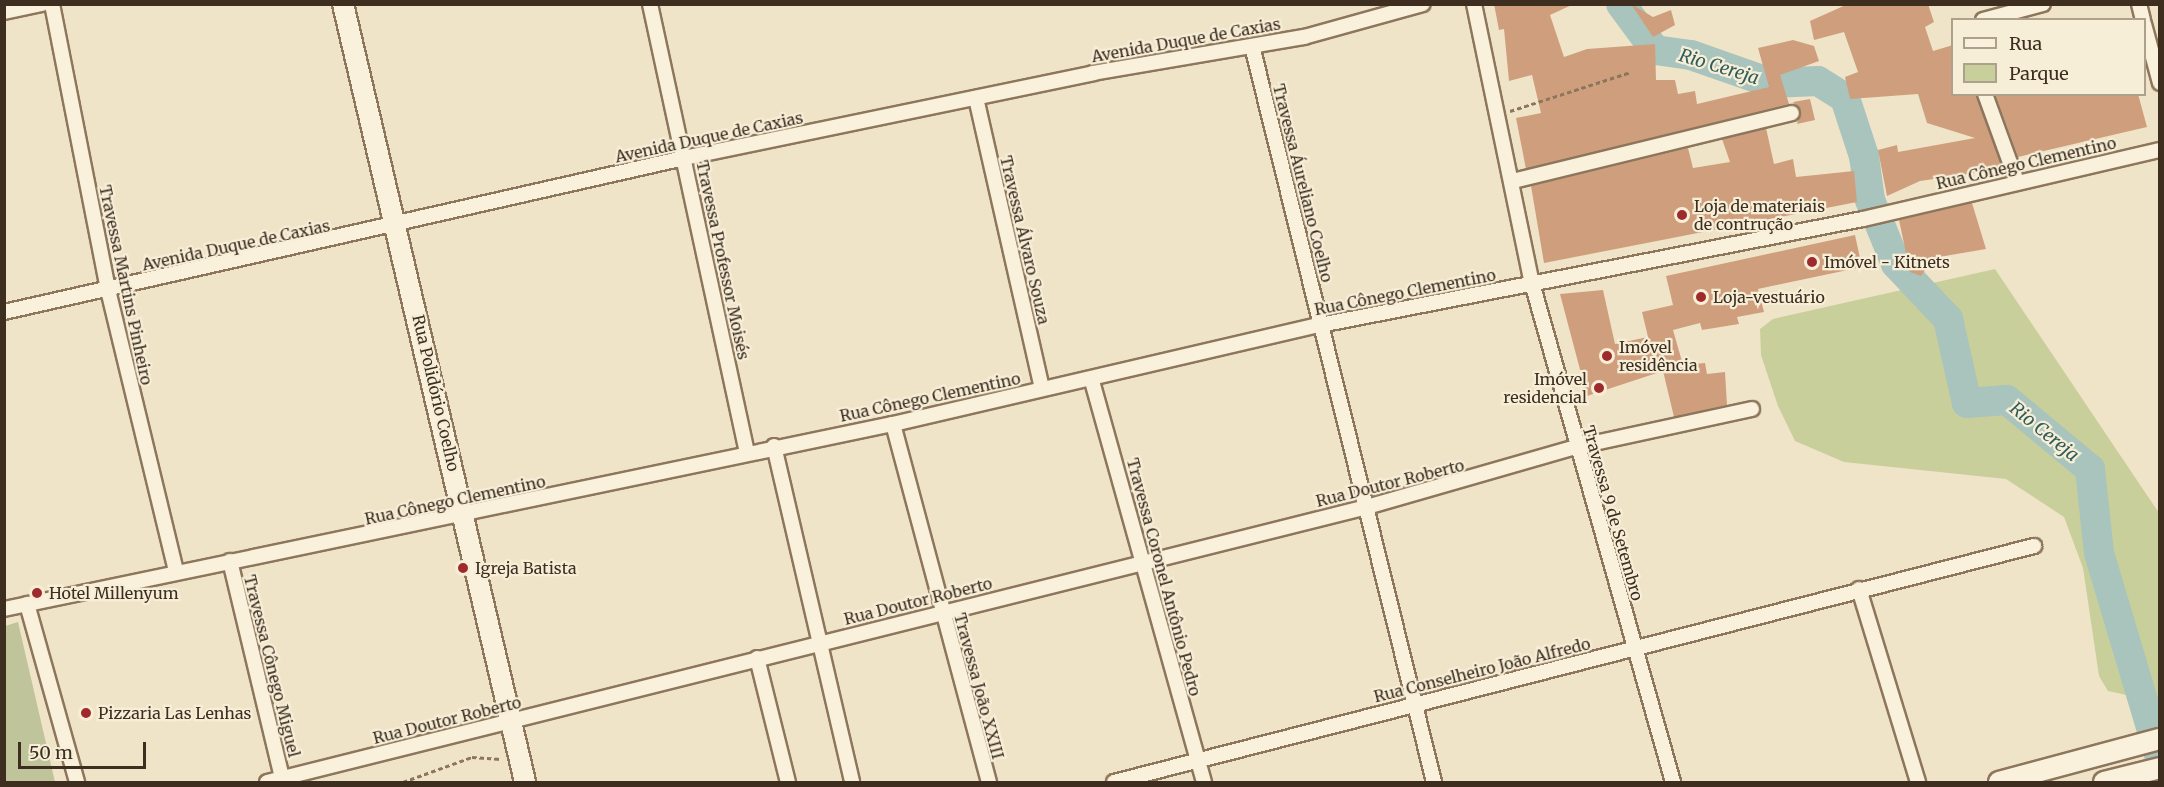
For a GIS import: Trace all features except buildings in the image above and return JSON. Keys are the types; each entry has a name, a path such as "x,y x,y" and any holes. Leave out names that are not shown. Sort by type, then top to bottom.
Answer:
{"street":[{"path":"4,12 42,4"},
{"name":"Travessa Martins Pinheiro","path":"52,4 108,290 176,571"},
{"name":"Rua Polidório Coelho","path":"343,4 398,227 525,783"},
{"name":"Travessa Professor Moisés","path":"650,4 747,452"},
{"name":"Avenida Duque de Caxias","path":"4,312 398,227 684,159 976,98 1252,46 1423,4"},
{"name":"Travessa 9 de Setembro","path":"1474,4 1500,115 1532,283 1576,447 1673,783"},
{"path":"1990,18 2043,4"},
{"path":"2146,28 2160,82"},
{"name":"Travessa Áureliano Coelho","path":"1252,46 1363,508 1412,705 1434,783"},
{"path":"1986,96 2017,182"},
{"name":"Travessa Álvaro Souza","path":"976,98 1042,389"},
{"path":"1513,181 1792,113"},
{"name":"Rua Cônego Clementino","path":"4,609 176,571 465,517 774,446 893,424 1042,389 1092,381 1320,325 1863,219 1899,208 2160,150"},
{"name":"Travessa Coronel Antônio Pedro","path":"1092,381 1204,783"},
{"name":"Rua Doutor Roberto","path":"267,783 282,778 319,776 510,721 820,641 942,614 1143,559 1363,508 1576,447 1752,409"},
{"name":"Travessa João XXIII","path":"893,424 989,783"},
{"path":"774,446 852,783"},
{"name":"Rua Conselheiro João Alfredo","path":"1114,783 1197,758 2034,546"},
{"name":"Travessa Cônego Miguel","path":"230,561 282,778"},
{"path":"1859,589 1918,783"},
{"path":"27,604 77,783"},
{"path":"757,658 788,783"},
{"path":"2000,783 2157,740"},
{"path":"2104,783 2160,768"}],"path":[{"path":"1500,115 1631,72"},
{"path":"404,783 417,781 479,755 496,756 503,767"}],"green space":[{"path":"1995,269 2159,513 2159,715 2137,714 2131,696 2108,691 2099,676 2083,568 2064,517 2006,479 1844,462 1795,441 1778,406 1761,355 1760,329 1773,319"},
{"path":"18,622 55,782 5,782 5,626"}],"waterway":[{"name":"Rio Cereja","path":"1621,4 1655,50 1691,55 1771,83 1818,81 1845,98 1864,156 1870,200 1896,264 1948,319 1967,403 2007,400 2090,469 2099,553 2160,758"}],"place":[{"name":"Loja de materiais de contrução","path":"1682,215"},
{"name":"Imóvel - Kitnets","path":"1812,262"},
{"name":"Loja-vestuário","path":"1701,297"},
{"name":"Imóvel residência","path":"1607,356"},
{"name":"Imóvel residencial","path":"1599,388"},
{"name":"Igreja Batista","path":"463,568"},
{"name":"Hotel Millenyum","path":"37,593"},
{"name":"Pizzaria Las Lenhas","path":"86,713"}]}
